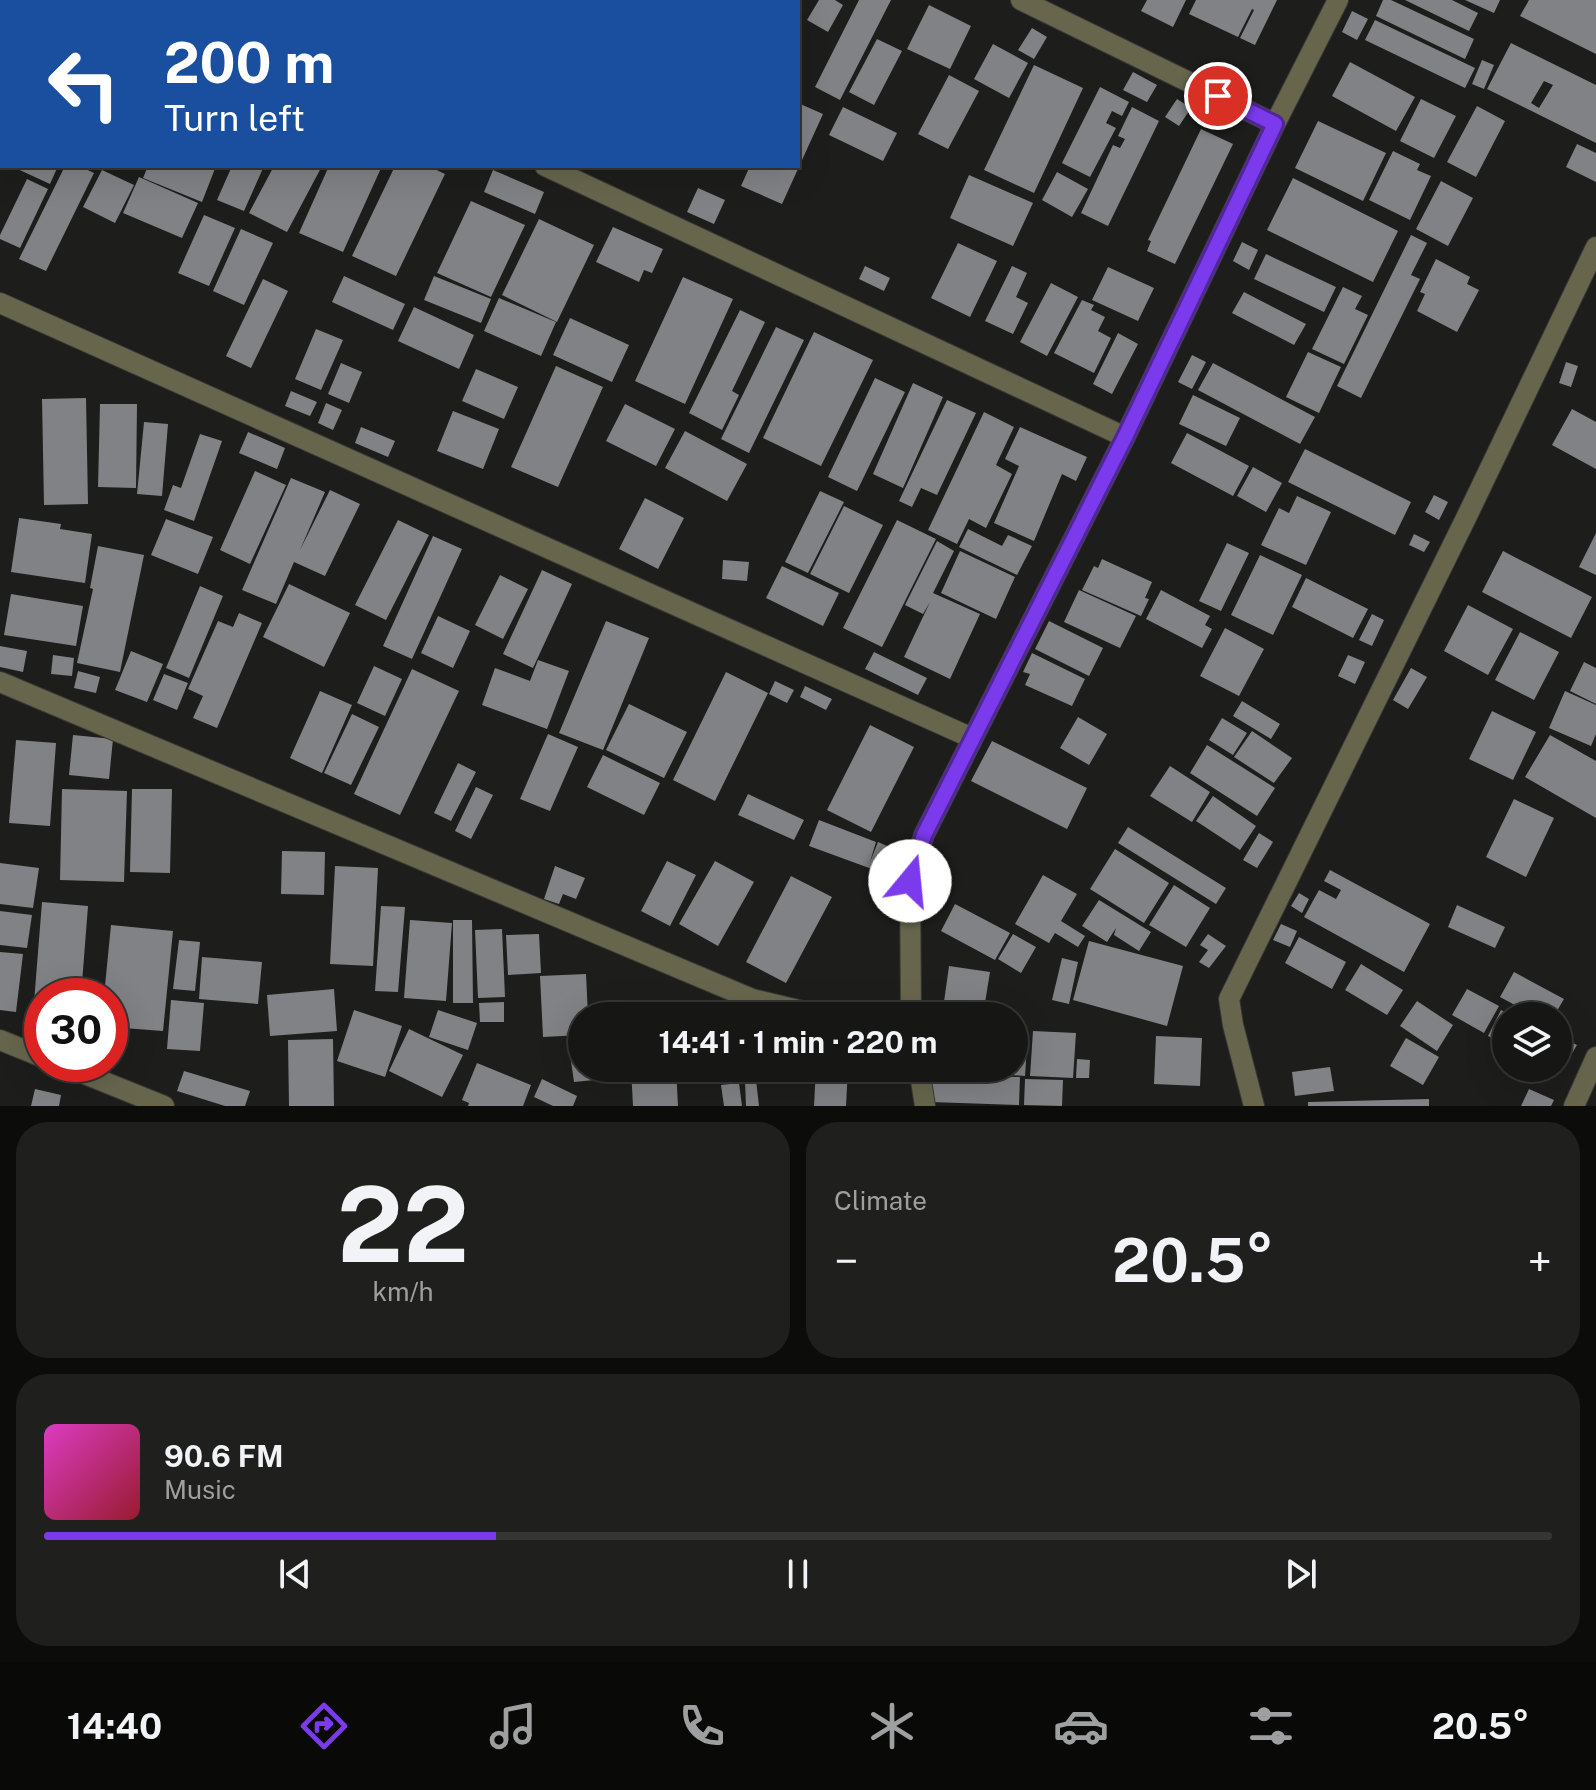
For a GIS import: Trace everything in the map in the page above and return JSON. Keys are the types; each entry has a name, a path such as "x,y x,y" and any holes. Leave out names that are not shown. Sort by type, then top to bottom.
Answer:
{"street":[{"path":"1021,0 1275,124"},
{"path":"911,1002 910,881 924,835 1125,437 1338,0"},
{"path":"549,168 1125,437"},
{"path":"1254,1106 1229,999 1596,247"},
{"path":"0,317 0,303 972,738"},
{"path":"0,682 765,1002"},
{"path":"0,1040 24,1050"},
{"path":"1574,1106 1596,1057"},
{"path":"105,1082 164,1106"},
{"path":"921,1082 925,1106"}],"building":[{"path":"819,0 835,0 843,5 828,32 807,20"},
{"path":"859,0 891,0 840,100 815,87"},
{"path":"1147,0 1186,0 1173,27 1141,11"},
{"path":"1196,0 1277,0 1255,45 1240,38 1254,10 1238,37 1189,14"},
{"path":"1383,0 1391,0 1474,39 1465,59 1376,16"},
{"path":"1405,0 1452,0 1478,13 1469,31"},
{"path":"1465,0 1500,0 1494,13"},
{"path":"1529,0 1596,0 1596,54 1520,16"},
{"path":"929,5 971,26 950,69 907,49"},
{"path":"1352,11 1368,19 1357,40 1342,32"},
{"path":"1375,20 1475,68 1465,88 1365,40"},
{"path":"1032,28 1047,37 1034,59 1018,50"},
{"path":"877,39 902,51 874,105 849,92"},
{"path":"1511,43 1596,85 1596,143 1487,89","holes":["1544,81 1553,85 1539,108 1531,103"]},
{"path":"993,44 1028,63 1009,98 974,79"},
{"path":"1482,60 1494,65 1484,89 1472,84"},
{"path":"1350,62 1415,97 1396,131 1332,96"},
{"path":"1034,65 1083,88 1034,193 984,170"},
{"path":"1133,72 1157,85 1147,102 1123,90"},
{"path":"949,75 979,91 948,149 918,134"},
{"path":"1100,87 1129,102 1122,116 1112,111 1106,123 1116,128 1090,177 1062,163"},
{"path":"1177,99 1191,108 1179,126 1165,117"},
{"path":"1421,99 1456,116 1434,158 1400,141"},
{"path":"800,104 823,114 800,164"},
{"path":"1477,106 1505,121 1476,177 1447,162"},
{"path":"843,107 897,133 883,161 829,135"},
{"path":"1132,107 1159,121 1108,226 1081,213 1113,145 1120,148 1125,139 1118,136"},
{"path":"1318,121 1386,153 1363,201 1295,168"},
{"path":"1201,129 1233,144 1175,264 1147,251 1151,241 1148,240"},
{"path":"1577,144 1596,153 1596,182 1566,167"},
{"path":"1393,151 1420,164 1417,170 1431,176 1410,220 1369,200"},
{"path":"15,168 57,168 50,184"},
{"path":"64,168 83,168 94,173 46,271 19,259"},
{"path":"147,168 215,168 202,202 143,178"},
{"path":"231,168 263,168 244,211 217,200"},
{"path":"273,168 321,168 287,232 249,213"},
{"path":"328,168 381,168 343,252 299,233"},
{"path":"394,168 432,168 445,174 396,276 352,256"},
{"path":"749,168 798,168 782,204 741,186"},
{"path":"102,170 134,185 115,223 83,207"},
{"path":"493,170 544,192 535,214 484,192"},
{"path":"1057,172 1088,189 1072,217 1042,200"},
{"path":"969,175 1033,203 1013,246 950,218"},
{"path":"139,177 198,203 182,238 123,213"},
{"path":"1293,178 1398,231 1373,282 1267,230"},
{"path":"27,179 48,189 20,248 0,239 0,235"},
{"path":"1441,181 1473,198 1448,246 1416,229"},
{"path":"698,188 725,200 714,224 687,212"},
{"path":"471,201 525,225 491,297 437,273"},
{"path":"204,215 235,228 209,286 178,273"},
{"path":"539,219 594,245 557,322 502,295"},
{"path":"613,227 663,249 652,273 644,270 639,282 596,262"},
{"path":"241,229 273,243 244,305 213,291"},
{"path":"1411,235 1427,243 1411,275 1420,279 1361,398 1337,386"},
{"path":"1242,242 1258,250 1249,270 1233,261"},
{"path":"958,243 997,261 970,317 931,298"},
{"path":"1266,254 1336,287 1324,312 1254,279"},
{"path":"1436,259 1470,277 1467,284 1479,290 1457,332 1417,311 1425,294 1420,292"},
{"path":"865,266 890,278 884,291 859,279"},
{"path":"1012,266 1027,273 1016,297 1028,303 1013,334 985,321"},
{"path":"1108,267 1154,288 1138,321 1092,300"},
{"path":"344,276 405,304 393,330 332,302"},
{"path":"434,276 491,299 481,323 424,300"},
{"path":"683,277 733,299 685,404 635,381"},
{"path":"263,279 288,291 251,368 226,356"},
{"path":"1051,283 1078,297 1047,356 1020,342"},
{"path":"1343,287 1362,296 1355,309 1368,315 1344,364 1312,349"},
{"path":"1244,292 1306,324 1294,345 1232,313"},
{"path":"499,298 556,322 541,356 484,331"},
{"path":"1082,300 1094,305 1091,310 1105,317 1098,331 1111,338 1094,373 1054,353"},
{"path":"414,307 474,335 459,369 398,341"},
{"path":"740,310 765,322 732,391 739,395 722,430 689,413"},
{"path":"570,318 629,345 612,382 553,355"},
{"path":"776,327 804,340 749,453 721,439"},
{"path":"316,329 343,340 321,390 295,379"},
{"path":"814,332 873,360 821,466 763,438"},
{"path":"1118,333 1138,344 1112,394 1093,384"},
{"path":"1308,352 1341,367 1319,413 1286,397"},
{"path":"1192,355 1206,362 1192,389 1178,382"},
{"path":"1566,362 1578,366 1571,387 1559,383"},
{"path":"341,363 362,372 349,403 328,394"},
{"path":"1213,363 1315,417 1300,444 1198,390"},
{"path":"556,366 603,387 558,487 511,467"},
{"path":"476,369 518,387 504,419 462,401"},
{"path":"875,378 905,392 857,491 828,477"},
{"path":"913,383 943,397 903,488 873,474"},
{"path":"291,391 317,402 310,416 285,406"},
{"path":"1193,395 1240,418 1226,446 1179,424"},
{"path":"86,398 88,504 44,505 42,399"},
{"path":"947,400 976,413 937,495 921,488 912,507 899,501"},
{"path":"326,403 342,410 333,430 318,423"},
{"path":"100,404 137,404 136,488 98,487"},
{"path":"625,404 675,429 656,466 606,441"},
{"path":"1572,409 1596,422 1596,469 1552,445"},
{"path":"453,411 499,429 483,469 437,451"},
{"path":"984,412 1014,427 996,465 1012,474 986,528 969,519 957,544 928,530"},
{"path":"144,422 168,424 162,496 137,494"},
{"path":"361,427 395,441 388,457 355,443"},
{"path":"1020,427 1087,457 1076,481 1062,474 1034,541 994,523 1019,466 1005,459"},
{"path":"685,431 747,464 727,501 665,468"},
{"path":"248,432 285,448 277,469 239,453"},
{"path":"1187,433 1249,466 1233,496 1171,463"},
{"path":"200,434 222,441 194,521 164,510 173,485 181,488"},
{"path":"1305,449 1411,502 1395,535 1288,482"},
{"path":"1253,467 1282,483 1266,512 1237,496"},
{"path":"255,471 286,485 250,564 220,550"},
{"path":"291,478 325,492 300,550 330,490 360,504 325,576 294,562 276,604 242,590"},
{"path":"820,491 844,502 808,573 785,562"},
{"path":"1434,495 1448,502 1439,520 1425,512"},
{"path":"1297,496 1331,512 1306,565 1261,545 1279,508 1289,513"},
{"path":"645,498 684,518 658,569 619,549"},
{"path":"844,506 883,525 849,593 810,574"},
{"path":"19,518 61,524 60,529 92,534 85,583 11,572"},
{"path":"166,519 213,537 198,574 151,555"},
{"path":"398,520 429,535 386,620 355,605"},
{"path":"897,520 936,539 882,647 843,628"},
{"path":"968,529 1002,546 1008,535 1032,546 1017,575 959,547"},
{"path":"1596,533 1596,575 1579,567"},
{"path":"1414,534 1430,542 1424,552 1409,545"},
{"path":"433,536 462,549 412,659 383,646"},
{"path":"937,541 954,551 933,593 980,614 950,679 904,657 930,602 923,614 905,605"},
{"path":"1227,543 1249,553 1221,611 1199,601"},
{"path":"98,546 144,555 120,672 77,663 93,589 90,588"},
{"path":"960,551 1015,577 996,619 941,593"},
{"path":"1503,551 1592,597 1571,638 1482,592"},
{"path":"1260,555 1302,575 1273,635 1231,615"},
{"path":"1102,559 1152,582 1141,616 1082,590 1094,566 1098,568"},
{"path":"723,560 749,562 747,581 722,579"},
{"path":"782,566 839,593 823,626 766,598"},
{"path":"542,570 572,584 533,668 503,654"},
{"path":"500,575 528,589 503,639 475,625"},
{"path":"1306,578 1368,609 1353,638 1292,607"},
{"path":"289,584 350,613 324,667 263,637"},
{"path":"200,586 223,596 189,678 166,668"},
{"path":"1079,590 1136,616 1120,648 1064,622"},
{"path":"1161,590 1210,616 1205,625 1212,629 1202,648 1146,619"},
{"path":"11,594 83,606 76,646 4,635"},
{"path":"1468,605 1513,629 1488,675 1444,651"},
{"path":"239,613 262,623 217,728 193,718 203,696 188,689 218,621 233,627"},
{"path":"1372,614 1384,620 1372,646 1359,640"},
{"path":"438,616 470,631 453,668 421,653"},
{"path":"606,621 649,638 603,750 559,733"},
{"path":"1049,621 1103,648 1089,676 1035,649"},
{"path":"1225,628 1264,649 1239,696 1200,676"},
{"path":"1520,632 1559,652 1534,700 1495,680"},
{"path":"0,646 27,651 23,672 0,667"},
{"path":"131,651 163,664 147,702 115,690"},
{"path":"874,652 927,678 918,695 865,669"},
{"path":"1032,653 1085,679 1072,706 1025,685 1030,674 1023,672"},
{"path":"53,655 74,658 72,676 51,674"},
{"path":"1348,655 1365,662 1355,684 1338,676"},
{"path":"538,660 569,671 547,729 482,705 495,668 530,681"},
{"path":"1584,662 1596,668 1596,704 1570,691"},
{"path":"374,666 402,679 385,716 357,703"},
{"path":"1411,668 1427,677 1408,709 1393,700"},
{"path":"412,669 459,691 400,815 354,794"},
{"path":"78,671 100,677 96,693 74,688"},
{"path":"726,672 768,693 715,801 673,780"},
{"path":"164,674 188,683 177,710 153,700"},
{"path":"775,681 794,690 787,703 769,694"},
{"path":"805,686 832,699 826,710 800,697"},
{"path":"320,691 352,705 322,773 290,758"},
{"path":"1565,691 1596,705 1596,734 1591,746 1549,728"},
{"path":"1242,701 1280,724 1271,739 1233,716"},
{"path":"629,704 687,732 664,778 606,750"},
{"path":"1492,711 1536,732 1513,780 1469,759"},
{"path":"352,714 379,727 351,785 324,773"},
{"path":"1078,717 1107,734 1089,765 1060,748"},
{"path":"1222,718 1247,733 1233,755 1209,740"},
{"path":"870,725 914,747 871,832 827,810"},
{"path":"1252,731 1292,758 1274,783 1234,757"},
{"path":"548,734 578,747 550,811 520,799"},
{"path":"73,735 113,739 109,779 69,775"},
{"path":"1550,735 1596,761 1596,818 1525,777"},
{"path":"16,740 56,743 50,826 9,823"},
{"path":"992,741 1087,788 1067,829 971,781"},
{"path":"1207,745 1275,788 1257,816 1190,773"},
{"path":"603,755 660,783 644,815 587,787"},
{"path":"458,763 476,772 451,821 434,813"},
{"path":"1170,766 1210,792 1192,822 1150,796"},
{"path":"476,787 493,795 471,839 455,831"},
{"path":"62,789 127,791 124,882 60,880"},
{"path":"132,789 172,789 170,873 130,872"},
{"path":"748,794 804,820 794,840 738,815"},
{"path":"1213,796 1256,826 1240,850 1196,821"},
{"path":"1514,799 1554,818 1526,877 1486,857"},
{"path":"819,820 876,842 870,862 878,842 901,852 891,876 809,846"},
{"path":"1128,827 1226,888 1216,904 1118,843"},
{"path":"1259,833 1273,842 1257,868 1243,860"},
{"path":"1115,849 1169,883 1144,923 1090,889"},
{"path":"282,851 325,852 324,895 281,894"},
{"path":"667,861 696,875 670,926 641,911"},
{"path":"715,861 754,882 718,946 679,924"},
{"path":"0,863 39,868 33,908 0,904"},
{"path":"335,866 378,868 373,966 330,964"},
{"path":"555,866 585,878 576,899 563,894 559,904 544,899"},
{"path":"1330,870 1430,924 1404,972 1304,917 1319,890 1336,899 1341,890 1324,881"},
{"path":"1043,875 1077,894 1061,921 1085,936 1078,947 1055,933 1049,943 1015,924"},
{"path":"791,876 832,897 786,983 746,962"},
{"path":"1174,885 1210,908 1186,947 1149,925"},
{"path":"1299,893 1309,899 1302,913 1291,906"},
{"path":"1099,900 1151,932 1139,951 1114,935 1116,928 1107,942 1082,926"},
{"path":"42,902 88,906 82,978 36,978"},
{"path":"955,904 1010,933 995,960 941,931"},
{"path":"1457,905 1505,927 1495,948 1448,927"},
{"path":"381,906 405,907 398,992 375,991"},
{"path":"0,911 32,915 27,948 0,945"},
{"path":"410,920 452,923 446,1001 404,998"},
{"path":"453,920 472,920 473,1003 453,1003"},
{"path":"1281,924 1297,931 1290,947 1273,940"},
{"path":"111,925 173,931 163,1031 128,1028 128,978 106,978"},
{"path":"502,929 505,997 478,998 475,930"},
{"path":"539,934 541,973 508,975 506,935"},
{"path":"1013,934 1036,947 1021,973 998,959"},
{"path":"1208,934 1226,946 1209,968 1199,962 1208,950 1200,945"},
{"path":"1299,937 1346,962 1332,989 1285,963"},
{"path":"179,940 200,942 195,991 173,989"},
{"path":"1089,941 1183,966 1167,1026 1073,1000"},
{"path":"0,952 23,954 16,1012 0,1010"},
{"path":"202,957 262,962 258,1004 199,999"},
{"path":"1062,958 1078,962 1069,1004 1052,1000"},
{"path":"1361,964 1403,990 1387,1015 1345,990"},
{"path":"949,966 990,972 985,1002 944,1002"},
{"path":"1514,972 1564,999 1562,1002 1509,1002 1500,997"},
{"path":"586,974 587,1002 568,1002 568,1036 543,1037 540,976"},
{"path":"334,989 337,1031 270,1036 267,995"},
{"path":"1467,989 1492,1002 1492,1019 1484,1033 1452,1015"},
{"path":"171,1000 204,1003 200,1051 167,1049"},
{"path":"1417,1001 1453,1025 1437,1051 1400,1026"},
{"path":"504,1002 504,1022 480,1022 479,1003"},
{"path":"354,1010 402,1026 385,1077 337,1061"},
{"path":"438,1010 477,1023 468,1050 429,1037"},
{"path":"409,1029 463,1055 442,1097 389,1071"},
{"path":"1033,1031 1076,1033 1073,1078 1030,1076"},
{"path":"1156,1036 1202,1038 1200,1086 1154,1084"},
{"path":"1406,1038 1439,1057 1423,1085 1390,1066"},
{"path":"333,1039 334,1106 289,1106 288,1040"},
{"path":"1077,1059 1090,1060 1089,1078 1076,1078"},
{"path":"477,1063 531,1085 523,1106 468,1106 469,1103 462,1100"},
{"path":"1330,1067 1334,1091 1295,1096 1292,1072"},
{"path":"184,1071 250,1091 245,1106 225,1106 177,1091"},
{"path":"542,1079 577,1096 573,1106 553,1106 534,1097"},
{"path":"1028,1079 1063,1080 1062,1106 1024,1105 1025,1082"},
{"path":"632,1082 677,1082 678,1106 633,1106"},
{"path":"745,1082 756,1082 759,1106 746,1106"},
{"path":"815,1082 847,1082 846,1106 814,1106"},
{"path":"932,1082 1020,1082 1019,1105 931,1102"},
{"path":"739,1083 742,1106 724,1106 721,1085"},
{"path":"35,1089 61,1095 59,1106 31,1106"},
{"path":"1529,1089 1554,1100 1551,1106 1521,1106"},
{"path":"1429,1099 1429,1106 1308,1106 1308,1102"}],"route":[{"path":"910,881 924,835 1125,437 1275,124 1218,96"}]}
